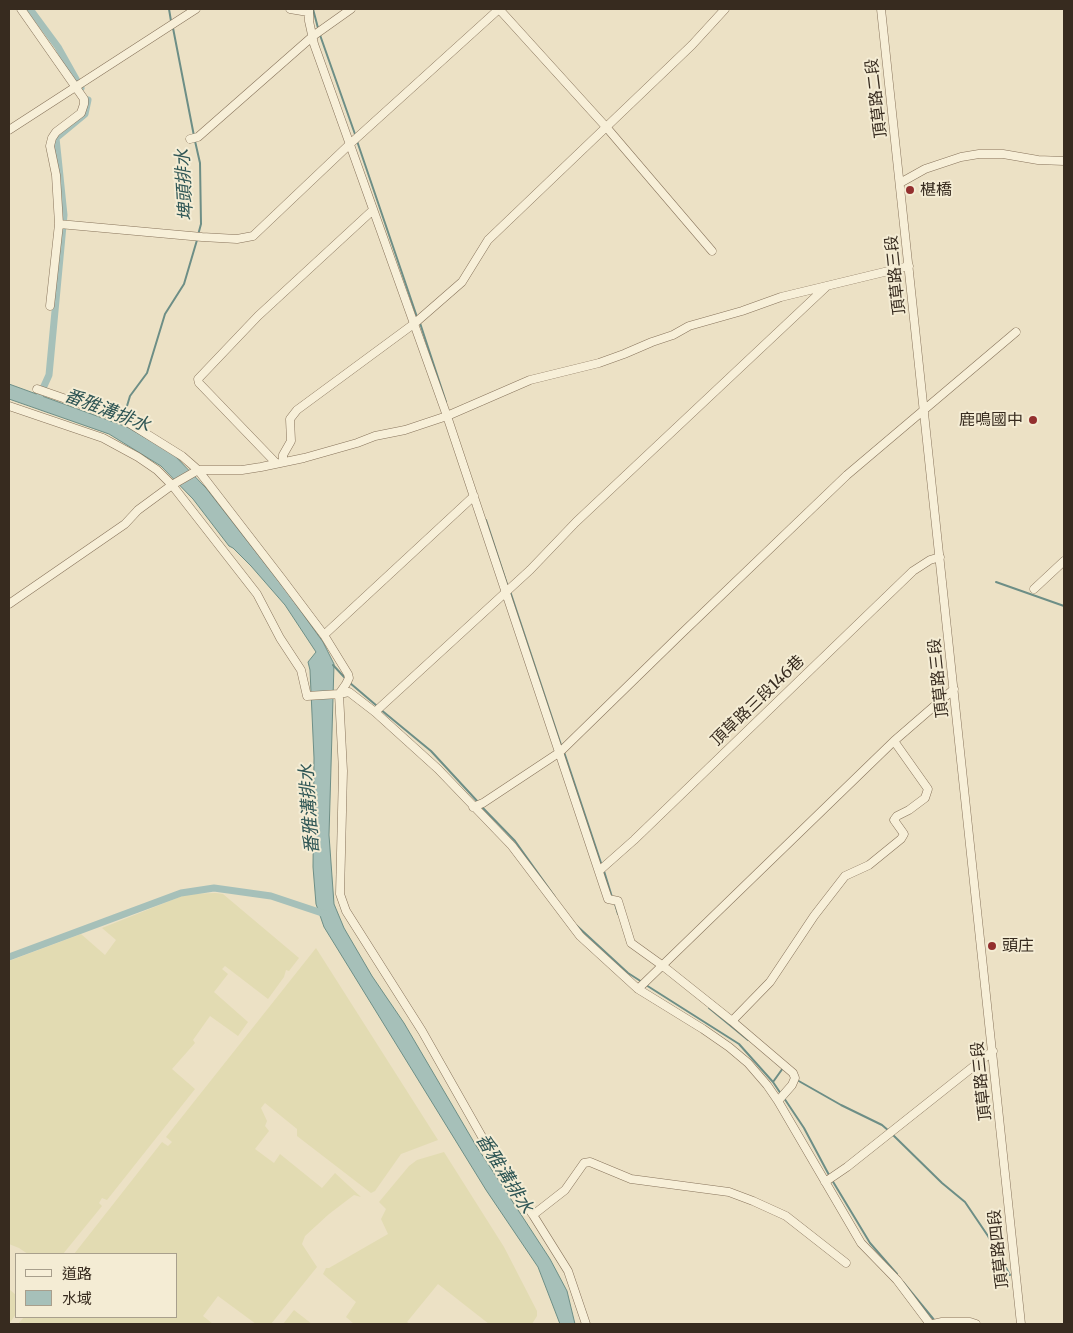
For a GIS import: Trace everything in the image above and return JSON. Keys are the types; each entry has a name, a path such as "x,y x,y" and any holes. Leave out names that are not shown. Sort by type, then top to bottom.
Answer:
{"street":[{"path":"21,9 84,99 81,112 53,136 50,146 56,175 62,224 50,306"},
{"path":"9,130 196,9"},
{"path":"290,9 308,11 314,44 415,322 608,898 618,901 631,943 732,1021 793,1073 795,1078 792,1085 778,1101"},
{"path":"194,138 313,36 351,9"},
{"path":"62,224 237,240 253,236 351,143 499,9 607,128 712,251"},
{"path":"280,462 291,441 290,419 297,410 415,322 462,282 488,240 607,128 692,45 725,9"},
{"name":"頂草路二段","path":"881,9 900,183"},
{"path":"900,183 924,169 961,157 979,154 1002,154 1038,160 1064,161"},
{"name":"頂草路三段","path":"900,183 977,921 1005,1170"},
{"path":"280,462 199,383 198,379 258,316 373,210"},
{"path":"9,604 125,524 138,510 172,485 198,470 242,470 304,458 375,436 405,430 447,416 530,380 599,363 674,334 689,326 742,311 781,297 909,266"},
{"path":"378,709 506,592 710,395 828,286"},
{"path":"478,805 560,752 840,481 1016,332"},
{"path":"37,389 121,418 182,456 198,470 324,635 348,674 348,681 339,694 342,771 340,894 346,911 422,1031 498,1165 533,1215 568,1271 586,1324"},
{"path":"9,406 103,438 138,456 157,470 172,485 256,594 280,638 301,670 306,696 349,692 378,709 438,769 478,805 512,846 580,936 638,989 703,1029 748,1063 767,1085 829,1179 861,1243 897,1280 932,1324 942,1322 970,1322 976,1324"},
{"path":"324,635 474,496"},
{"name":"頂草路三段146巷","path":"599,871 634,840 913,571 930,560 940,557"},
{"path":"1034,589 1064,561"},
{"path":"638,989 894,742 954,689"},
{"path":"732,1021 770,982 814,916 845,876 869,865 901,839 904,834 894,820 897,816 925,798 928,789 894,742"},
{"path":"829,1179 847,1167 993,1051"},
{"path":"533,1215 565,1190 584,1163 590,1162 631,1179 729,1192 745,1198 786,1216 846,1263"},
{"name":"頂草路四段","path":"1005,1170 1021,1324"}],"shaded area":[{"path":"187,894 223,894 299,958 289,971 286,970 284,977 268,999 225,966 222,969 228,974 214,992 248,1022 238,1036 210,1016 193,1040 195,1043 172,1069 195,1089 107,1200 102,1198 99,1203 102,1206 64,1253 26,1253 9,1244 9,961 81,934 105,955 116,940 102,928"},
{"path":"316,948 438,1140 401,1154 375,1191 371,1193 297,1136 297,1129 265,1103 261,1108 267,1121 265,1126 269,1131 255,1149 274,1163 280,1154 322,1188 335,1173 361,1197 354,1195 305,1236 302,1244 317,1267 271,1324 256,1324 218,1296 203,1316 213,1324 18,1324 23,1318 178,1318 178,1253 75,1253 162,1142 168,1146 172,1142 166,1137"},
{"path":"444,1152 504,1247 537,1311 537,1316 532,1324 489,1324 438,1284 407,1322 410,1324 354,1324 346,1317 356,1302 323,1274 326,1268 388,1234 381,1219 386,1209 379,1202 409,1166 417,1160"},
{"path":"9,1289 15,1294 15,1315 9,1324"},
{"path":"294,1310 312,1324 283,1324"}],"water":[{"path":"9,384 127,427 173,454 206,488 287,592 323,642 334,664 329,835 334,904 344,928 372,976 404,1023 475,1144 550,1259 567,1291 575,1324 560,1324 538,1267 486,1190 324,927 316,904 313,867 314,758 308,662 316,652 285,605 251,566 229,546 193,499 161,466 109,434 9,399"}],"waterway":[{"path":"30,9 58,47 81,88"},
{"name":"埤頭排水","path":"169,9 171,21"},
{"path":"313,9 318,28"},
{"name":"埤頭排水","path":"173,28 194,136"},
{"path":"320,35 356,137"},
{"path":"40,395 49,375 64,215 56,138 85,114 88,100"},
{"name":"埤頭排水","path":"195,141 200,163 201,224 198,235"},
{"path":"357,141 417,317"},
{"name":"埤頭排水","path":"124,416 130,396 147,373 165,314 184,284 197,240"},
{"path":"420,323 446,402"},
{"path":"486,520 508,587"},
{"path":"996,582 1064,606"},
{"path":"510,591 562,748"},
{"path":"333,665 345,678"},
{"path":"350,683 377,706"},
{"path":"380,709 431,751 478,802"},
{"path":"564,752 602,866"},
{"path":"481,806 515,841 555,897"},
{"path":"604,871 612,897"},
{"path":"9,957 181,893 214,888 271,896 328,915"},
{"path":"615,904 618,914"},
{"path":"576,925 628,973 642,982"},
{"path":"646,985 739,1044 773,1082 781,1094"},
{"path":"709,1008 748,1040"},
{"path":"773,1082 783,1068"},
{"path":"797,1080 841,1105 882,1125 889,1131"},
{"path":"784,1098 804,1128 829,1175"},
{"path":"892,1134 942,1183 965,1202 988,1236 1010,1275"},
{"path":"832,1180 870,1243 897,1274"},
{"path":"903,1282 935,1321"}],"place":[{"name":"椹橋","path":"910,190"},
{"name":"鹿鳴國中","path":"1033,420"},
{"name":"頭庄","path":"992,946"}],"water label":[{"name":"番雅溝排水","path":"107,411"},
{"name":"番雅溝排水","path":"310,809"},
{"name":"番雅溝排水","path":"504,1174"}]}
